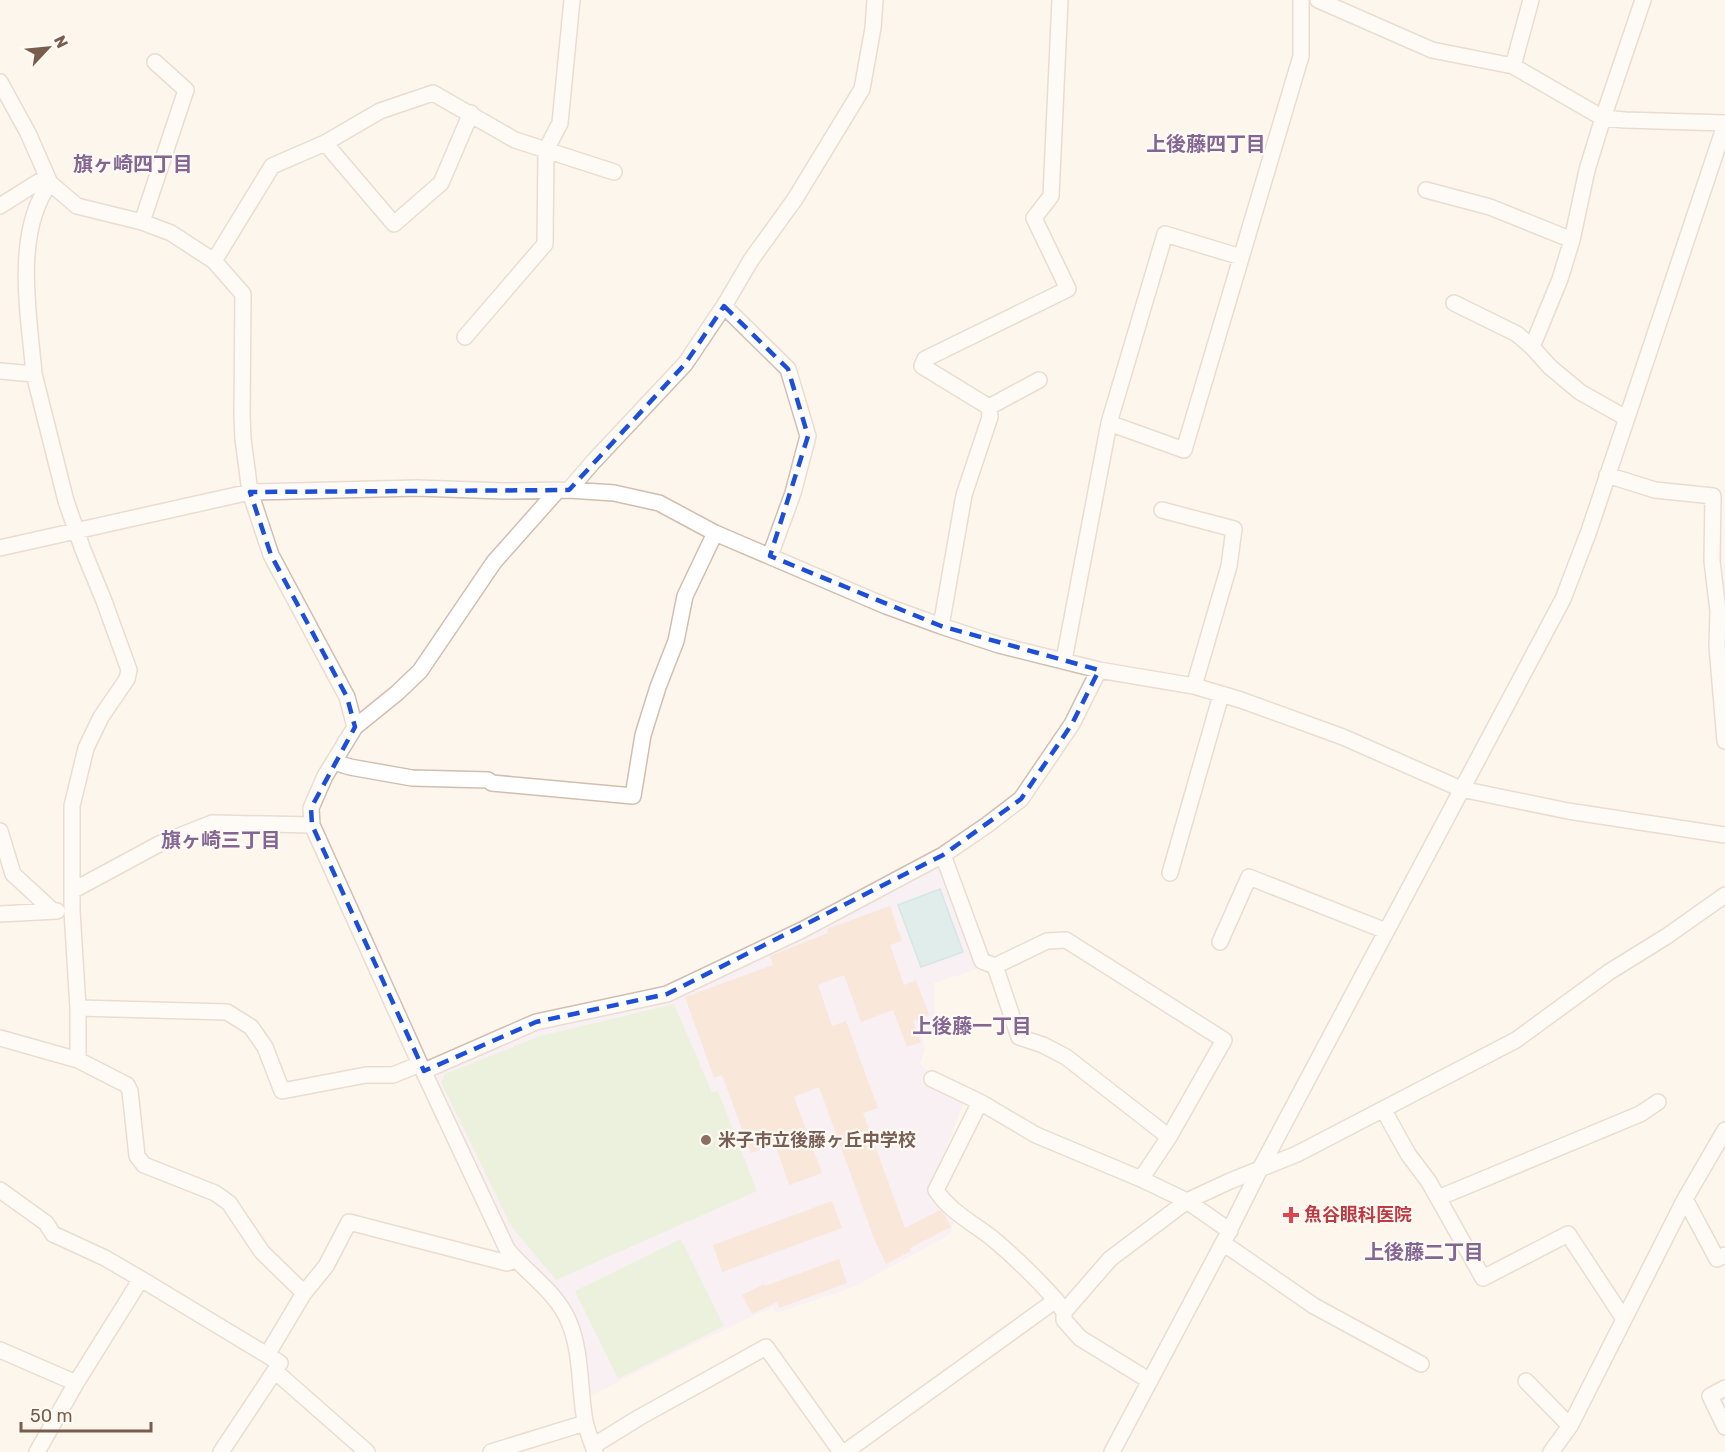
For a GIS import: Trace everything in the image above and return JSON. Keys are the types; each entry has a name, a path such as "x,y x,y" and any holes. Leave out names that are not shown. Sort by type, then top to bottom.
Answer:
{"street":[{"path":"465,338 546,244 546,150 560,123 572,0"},
{"path":"875,0 873,28 862,89 795,199 751,260 724,306 685,364 593,462 494,562 420,671 355,727 325,776 311,808 312,825 507,1249 549,1290 568,1320 576,1342 585,1423 594,1449 640,1417 766,1347 843,1452 1060,1306 1110,1259 1187,1201 1297,1154 1516,1040 1609,972 1667,936 1725,895"},
{"path":"989,407 922,366 925,359 1068,289 1034,218 1051,196 1060,0"},
{"path":"1109,423 1184,450 1301,56 1301,0"},
{"path":"1112,1452 1227,1237 1260,1168 1563,599 1725,124 1603,118 1513,66 1432,50 1318,0"},
{"path":"1513,66 1531,0"},
{"path":"1532,347 1560,279 1572,240 1587,170 1643,0"},
{"path":"142,222 186,90 155,62"},
{"path":"0,82 28,133 50,183 77,206 142,222 171,233 214,261 243,294 242,414 250,492 272,555 347,697 355,727"},
{"path":"214,261 272,166 325,143 380,111 434,93 515,140 614,172"},
{"path":"325,143 394,224 441,183 471,113"},
{"path":"0,206 39,182 50,183"},
{"path":"50,183 40,196 30,230 26,271 34,374 66,501 129,670 126,679 100,717 86,748 72,806 72,910 78,1008 78,1060"},
{"path":"1426,190 1490,207 1572,240"},
{"path":"1064,660 1109,423 1165,234 1240,257"},
{"path":"1454,303 1517,334 1550,368 1580,392 1626,418"},
{"path":"724,306 788,369 808,436 793,494 770,556"},
{"path":"0,371 34,374"},
{"path":"989,407 1039,380"},
{"path":"941,626 964,495 990,417 989,407"},
{"path":"1607,475 1655,490 1713,496 1712,561 1718,611 1718,646 1725,741"},
{"path":"0,548 250,492 417,488 614,493 660,502 716,533 886,606 941,626 999,645 1099,670 1194,686 1241,700 1343,737 1461,789 1569,811 1725,835 1725,825"},
{"path":"1162,510 1234,529 1229,566 1194,686"},
{"path":"334,762 412,778 488,780 492,783 633,796 642,735 676,640 685,596 716,533"},
{"path":"78,1008 227,1012 250,1027 265,1047 282,1091 366,1075 393,1075 422,1067 536,1022 667,994 813,925 943,855 987,825 1021,799 1072,723 1099,670"},
{"path":"1170,873 1221,695"},
{"path":"72,891 159,844 212,823 312,825"},
{"path":"0,831 13,874 53,911"},
{"path":"943,855 982,961 995,966 1047,940 1066,940 1224,1040 1169,1137 1141,1179"},
{"path":"1220,942 1249,877 1386,932"},
{"path":"0,914 72,910"},
{"path":"995,966 1019,1037 1043,1045 1066,1057 1169,1137"},
{"path":"0,1038 78,1060 127,1085 130,1091 136,1156 144,1165 215,1193 229,1203 262,1251 304,1293"},
{"path":"932,1079 980,1102 1036,1135 1187,1201 1227,1237 1314,1306 1421,1364"},
{"path":"980,1102 936,1190 943,1201 993,1239 1039,1282 1060,1306 1064,1320 1080,1338 1150,1381"},
{"path":"1438,1198 1640,1114 1658,1102"},
{"path":"1383,1109 1408,1154 1429,1182 1483,1278 1568,1233 1624,1319"},
{"path":"1551,1452 1570,1426 1685,1199 1725,1130"},
{"path":"0,1190 46,1223 53,1234 105,1258 280,1363 221,1452"},
{"path":"1685,1199 1717,1259 1725,1255"},
{"path":"267,1355 304,1293 326,1266 349,1222 507,1263 516,1260"},
{"path":"37,1452 76,1383 141,1279"},
{"path":"0,1350 76,1383"},
{"path":"276,1372 367,1452"},
{"path":"1526,1381 1570,1426"},
{"path":"1725,1388 1710,1396 1725,1427"},
{"path":"491,1452 585,1423"}],"highlighted area":[{"path":"724,306 788,369 808,436 770,556 941,626 1099,670 1072,724 1021,799 943,855 667,994 536,1022 424,1071 312,825 311,808 355,727 347,697 271,555 250,492 569,490 685,364"}],"shaded area":[{"name":"米子市立後藤ヶ丘中学校","path":"940,864 978,969 934,983 935,1029 922,1036 925,1048 920,1064 968,1091 931,1188 955,1218 950,1234 856,1286 777,1313 773,1307 589,1397 581,1329 562,1296 518,1250 510,1237 435,1082 438,1070 539,1029 683,993 850,913"}],"green space":[{"path":"674,1004 712,1092 718,1091 757,1191 556,1280 511,1226 441,1082 445,1074 540,1036"},
{"path":"681,1239 724,1326 618,1379 575,1291"}],"water":[{"path":"940,889 963,952 921,967 898,905"}],"building":[{"path":"890,906 902,941 890,945 904,985 916,980 929,1015 913,1021 921,1042 907,1047 893,1010 861,1022 844,975 818,985 832,1026 846,1021 878,1108 863,1113 905,1228 940,1210 951,1227 910,1248 911,1251 886,1264 875,1241 819,1087 794,1097 822,1173 789,1185 775,1144 751,1153 722,1075 714,1078 685,997 773,965 770,956 828,933 827,929"},
{"path":"832,1201 842,1228 722,1272 713,1245"},
{"path":"839,1259 847,1283 779,1308 777,1302 752,1314 742,1295 764,1284 765,1286"}],"place":[{"name":"米子市立後藤ヶ丘中学校","path":"706,1140"},
{"name":"魚谷眼科医院","path":"1291,1215"}],"district":[{"name":"上後藤四丁目","path":"1206,144"},
{"name":"旗ヶ崎四丁目","path":"133,164"},
{"name":"旗ヶ崎三丁目","path":"221,840"},
{"name":"上後藤一丁目","path":"972,1026"},
{"name":"上後藤二丁目","path":"1424,1252"}]}
